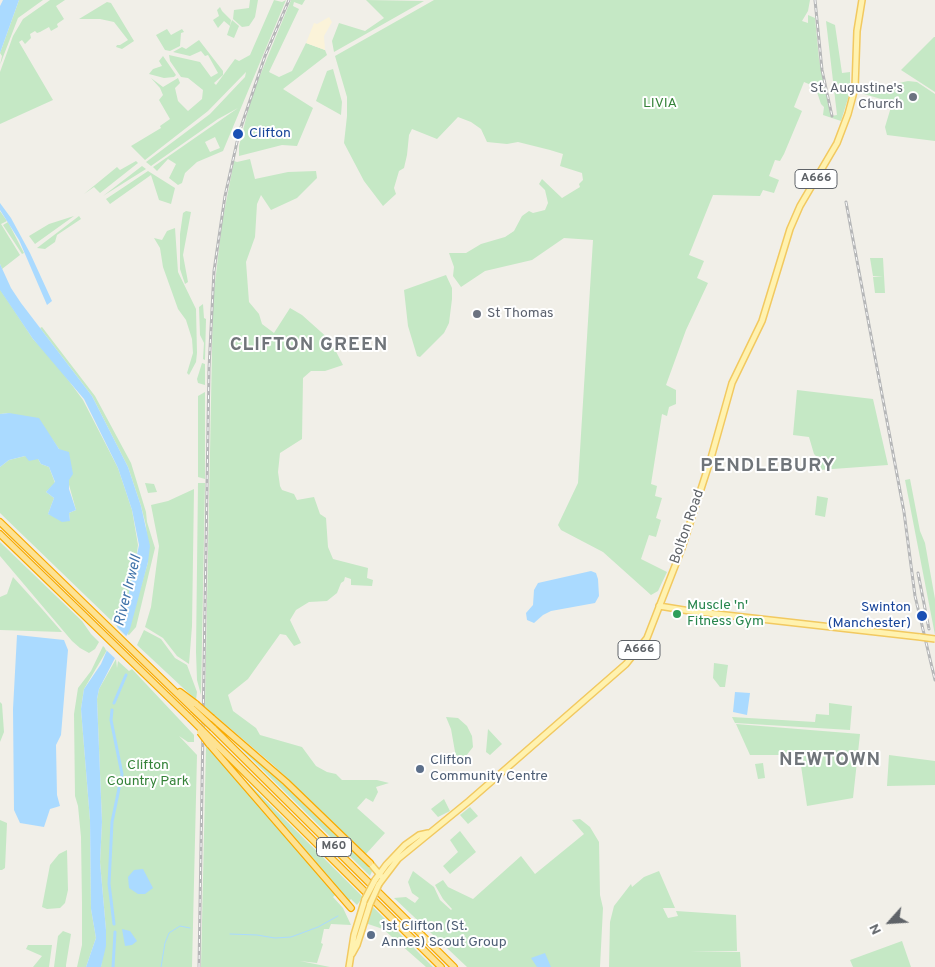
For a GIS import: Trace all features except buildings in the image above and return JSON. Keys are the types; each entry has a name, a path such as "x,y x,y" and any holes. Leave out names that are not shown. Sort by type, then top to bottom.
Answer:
{"highway":[{"name":"M60","path":"0,522 166,682 212,718 286,782 370,863"},
{"name":"M60","path":"0,534 190,718 352,908"},
{"name":"M60","path":"195,706 213,728 454,967"},
{"name":"M60","path":"211,742 441,967"}],"main road":[{"name":"Bolton Road","path":"379,882 398,859 469,801 626,664 648,638 682,548 732,383 762,321 790,230 808,192 836,143 848,114 855,88 857,31 862,0"},
{"path":"659,606 935,639"},
{"name":"Bolton Road","path":"379,882 380,873 386,864 411,840 429,832"},
{"path":"370,863 386,864"},
{"path":"370,863 380,873"},
{"name":"A666","path":"349,967 359,914 379,882"},
{"name":"A666","path":"351,955 357,946 367,910 367,901"},
{"path":"352,908 359,914 367,910"}],"green space":[{"path":"19,0 43,0 18,18 0,65 2,56 0,53"},
{"path":"50,0 65,0 56,6 64,19 57,24 58,27 51,31 49,27 37,33 35,31 30,34 31,38 25,44 22,40 19,42 53,100 0,124 0,72 13,36 23,19"},
{"path":"250,0 258,0 255,17 249,26 242,27 233,19 234,10 249,8"},
{"path":"274,0 282,2 286,0 223,151 197,162 185,173 182,183 178,185 169,178 176,164 168,159 157,171 153,167 238,108 218,119 151,166 146,162 210,114 245,77 246,72 208,111 145,160 131,146 161,128 160,126 170,119 159,100 163,95 160,88 151,78 163,87 178,78 180,83 175,88 178,101 188,111 202,99 203,90 188,78 181,77 170,61 169,55 200,62 211,77 218,73 208,55 205,56 201,51 190,56 173,52 182,47 186,49 199,40 223,71 223,75 214,83 216,85 235,59 239,61 250,55","holes":["215,137 220,148 210,152 205,142"]},
{"path":"291,0 305,0 302,5 294,2 293,6 299,9 269,72 279,77 292,71 306,43 325,50 327,55 283,89 313,108 297,146 282,145 239,156 239,146 252,95"},
{"path":"366,0 424,1 334,52 332,41 339,23 365,31 384,18"},
{"name":"LIVIA","path":"434,0 810,0 808,11 802,21 808,23 808,15 815,18 819,59 831,116 837,115 826,21 835,25 842,73 850,72 850,92 841,121 823,115 824,107 821,104 816,89 811,88 811,85 804,82 794,107 802,111 784,154 780,161 775,160 769,176 779,180 774,193 763,190 760,196 713,195 689,255 704,261 697,278 708,283 686,330 666,385 676,390 676,404 669,407 667,416 662,414 651,484 657,486 655,496 662,498 656,518 661,520 656,537 649,535 641,559 667,572 658,591 651,595 603,552 561,530 558,525 578,483 593,240 564,238 532,260 485,271 461,287 453,276 454,267 449,253 466,253 481,244 505,237 514,231 522,216 529,211 533,213 545,210 548,203 545,190 539,184 542,179 562,198 580,187 579,184 583,180 582,173 560,166 563,154 518,142 507,144 487,142 481,129 471,122 458,117 437,139 412,129 409,135 404,168 399,171 394,188 396,194 383,206 364,181 344,143 347,97 335,56"},
{"path":"107,2 111,3 134,41 122,49 116,47 117,45 128,40 114,22 100,19 79,19"},
{"path":"220,7 231,20 230,26 224,21 218,28 213,20 219,16 217,10"},
{"path":"232,20 239,26 234,38 227,35"},
{"path":"167,29 171,35 182,29 184,32 181,33 180,46 170,51 165,50 156,35"},
{"path":"935,37 935,92 901,70"},
{"path":"163,56 176,75 174,77 164,78 149,74 153,69 162,66 159,61"},
{"path":"333,69 342,102 341,115 316,101 327,71"},
{"path":"917,82 935,94 935,141 887,135 885,127 891,107 887,105 888,101 857,92 859,84 899,87 899,83"},
{"path":"250,159 255,179 288,172 316,171 317,178 297,198 271,210 261,195 257,204 255,237 246,262 249,302 259,314 262,324 274,333 290,308 302,315 330,340 343,365 325,371 311,371 303,378 302,439 280,453 278,472 280,486 282,490 294,494 297,500 314,497 320,514 326,518 328,547 333,559 368,568 367,578 373,580 372,586 351,585 351,579 345,577 337,593 327,601 309,602 296,610 290,620 301,643 294,646 286,635 280,634 248,679 228,695 233,711 256,728 260,735 302,747 316,766 336,774 342,780 377,780 389,783 376,787 378,792 373,802 366,798 357,808 385,833 366,854 272,764 205,707 213,300 222,223 234,161"},
{"path":"136,161 138,163 100,193 94,187 84,194 117,167 120,170"},
{"path":"142,166 146,169 103,196"},
{"path":"148,171 175,188 171,204 159,200 151,175 110,204 106,199"},
{"path":"0,211 7,221 1,224 20,255 2,269 0,264"},
{"path":"186,211 191,212 183,255 188,282 185,284 180,269 180,234 183,213"},
{"path":"74,216 35,244 29,236 49,224"},
{"path":"79,216 81,219 57,235 55,242 45,249 37,248"},
{"path":"8,222 24,253 22,254 3,225"},
{"path":"175,228 178,272 196,309 197,353 196,362 189,375 187,373 193,353 192,339 186,320 178,309 163,267 160,248 154,238 162,240 167,231"},
{"path":"870,258 883,258 885,293 875,293 873,277 883,276 873,276"},
{"path":"446,275 452,288 449,323 444,333 420,357 417,356 408,326 404,290"},
{"path":"0,289 33,339 55,362 83,400 118,468 132,510 138,545 133,581 118,627 0,513 0,467 9,460 25,456 38,459 41,464 49,467 55,483 46,492 54,498 48,514 70,521 69,513 76,510 59,449 52,439 9,413 0,414"},
{"path":"203,304 204,318 206,319 205,360 203,359 204,343 200,335 199,307"},
{"path":"42,327 95,396 131,463 146,512 155,548 136,627 129,635 127,634 148,562 146,526 141,506 128,467 92,396 40,328"},
{"path":"202,363 205,364 205,385 198,383 197,379"},
{"path":"797,390 873,399 888,465 819,470 819,459 814,454 809,437 793,435"},
{"path":"205,392 205,479 198,477 198,396"},
{"path":"910,479 920,531 925,543 935,599 935,635 905,480"},
{"path":"145,483 154,484 157,492 148,493"},
{"path":"198,483 205,483 201,695 197,680 196,652"},
{"path":"194,489 192,626 189,664 177,656 163,638 145,627 151,607 159,546 151,505 168,501"},
{"path":"817,496 828,498 825,517 815,515"},
{"path":"0,542 82,621 99,642 95,649 89,653 72,641 0,556"},
{"path":"13,577 62,632 0,630 0,597 7,594"},
{"path":"144,630 161,639 175,658 187,665 197,692 196,700 137,645"},
{"path":"103,646 107,650 84,689 81,709 90,820 91,909 96,938 86,967 77,967 82,945 82,903 81,837 78,806 75,796 74,714 78,688 91,671"},
{"name":"Clifton Country Park","path":"116,659 117,668 118,661 129,671 132,669 194,735 194,742 188,742 179,736 197,755 192,967 101,967 106,930 100,862 102,822 97,699 99,689"},
{"path":"714,663 728,665 725,687 720,687 713,678"},
{"path":"0,702 2,704 4,732 0,742"},
{"path":"829,703 852,706 850,730 735,723 732,717 815,722 816,714 829,715"},
{"path":"446,717 458,718 467,726 472,736 473,747 457,763 451,729"},
{"path":"736,724 860,734 853,798 807,806 800,759 788,761 786,755 750,755"},
{"path":"217,725 297,795 373,869 370,876"},
{"path":"488,729 502,744 490,755 486,752"},
{"path":"206,746 336,894 333,897 343,908 351,925 331,924 329,929 324,929 321,943 323,944 317,963 300,961 330,967 201,967"},
{"path":"889,755 935,761 935,785 887,786"},
{"path":"763,763 765,778 758,779 755,764"},
{"path":"243,778 363,897 357,905 351,899 349,901"},
{"path":"444,799 450,811 438,817 431,809"},
{"path":"470,807 478,816 468,824 460,815"},
{"path":"580,819 590,827 599,842 600,895 603,908 600,967 467,967 394,898 406,897 415,903 419,898 412,893 408,882 413,871 434,887 440,900 451,910 435,885 443,880 448,887 473,899 521,856 535,874 584,834 572,820"},
{"path":"0,820 7,823 5,868 2,870 0,870"},
{"path":"460,831 476,852 450,874 443,866 458,852 450,840"},
{"path":"67,850 68,890 65,903 60,908 47,909 42,907 50,865 59,854"},
{"path":"659,871 675,908 663,908 668,918 678,916 676,911 736,915 737,951 690,952 740,952 741,967 609,967 610,922 614,906 631,884 632,887 644,877"},
{"path":"372,906 433,967 426,967 383,929 365,923"},
{"path":"63,931 71,934 66,967 54,967 58,936"},
{"path":"902,941 911,967 853,967 850,960"},
{"path":"28,945 52,945 49,967 33,967 42,956 26,949"}],"sand":[{"path":"329,17 332,22 324,36 325,50 306,43 314,23 317,24"}],"water":[{"path":"3,0 19,0 0,53 0,6"},
{"path":"0,203 11,218 30,253 52,301 47,305 19,240 0,210"},
{"path":"0,264 11,288 21,303 92,396 128,467 141,506 150,546 148,562 130,629 99,689 97,699 102,822 100,862 106,930 106,946 101,967 86,967 96,938 91,909 90,820 81,709 84,689 101,664 126,606 139,545 132,510 118,468 84,399 33,339 0,290"},
{"path":"9,413 39,418 59,449 69,452 73,474 69,480 69,489 76,510 69,513 70,521 62,522 48,514 54,498 46,492 55,482 49,467 41,464 38,459 29,461 25,456 9,460 0,467 0,414"},
{"path":"591,571 596,573 598,579 599,596 595,603 551,611 534,623 527,620 526,613 533,605 534,590 538,583"},
{"path":"17,635 64,640 68,650 61,735 56,745 57,795 60,806 50,809 44,827 20,823 14,810 13,709"},
{"path":"735,692 750,693 747,715 733,712"},
{"path":"143,869 153,888 145,894 138,894 129,888 128,877 134,870"},
{"path":"122,929 130,931 137,941 132,945 125,946"},
{"path":"545,953 551,967 537,967 531,958"}],"pier":[{"path":"116,626 128,638 118,661 105,649"}],"waterway":[{"path":"114,703 126,675"},
{"path":"112,710 111,720 122,774 112,822 109,884 114,924"},
{"path":"230,934 275,938 291,937 318,927 338,916"},
{"path":"161,967 165,943 169,933 180,926 190,928"},
{"path":"113,967 115,932"}],"railway":[{"path":"199,967 209,368 214,271 225,196 239,133 265,56 289,0"},
{"path":"815,0 822,70 832,116"},
{"path":"846,202 904,512 915,596 935,680"},
{"path":"918,573 929,629"}],"place":[{"name":"St. Augustine's Church","path":"913,97"},
{"name":"Clifton","path":"238,134"},
{"name":"St Thomas","path":"477,314"},
{"name":"Muscle 'n' Fitness Gym","path":"677,614"},
{"name":"Swinton (Manchester)","path":"922,616"},
{"name":"Clifton Community Centre","path":"420,769"},
{"name":"1st Clifton (St. Annes) Scout Group","path":"371,935"}],"district":[{"name":"CLIFTON GREEN","path":"309,346"},
{"name":"PENDLEBURY","path":"768,467"},
{"name":"NEWTOWN","path":"830,761"}],"water label":[{"name":"River Irwell","path":"129,591"}]}
